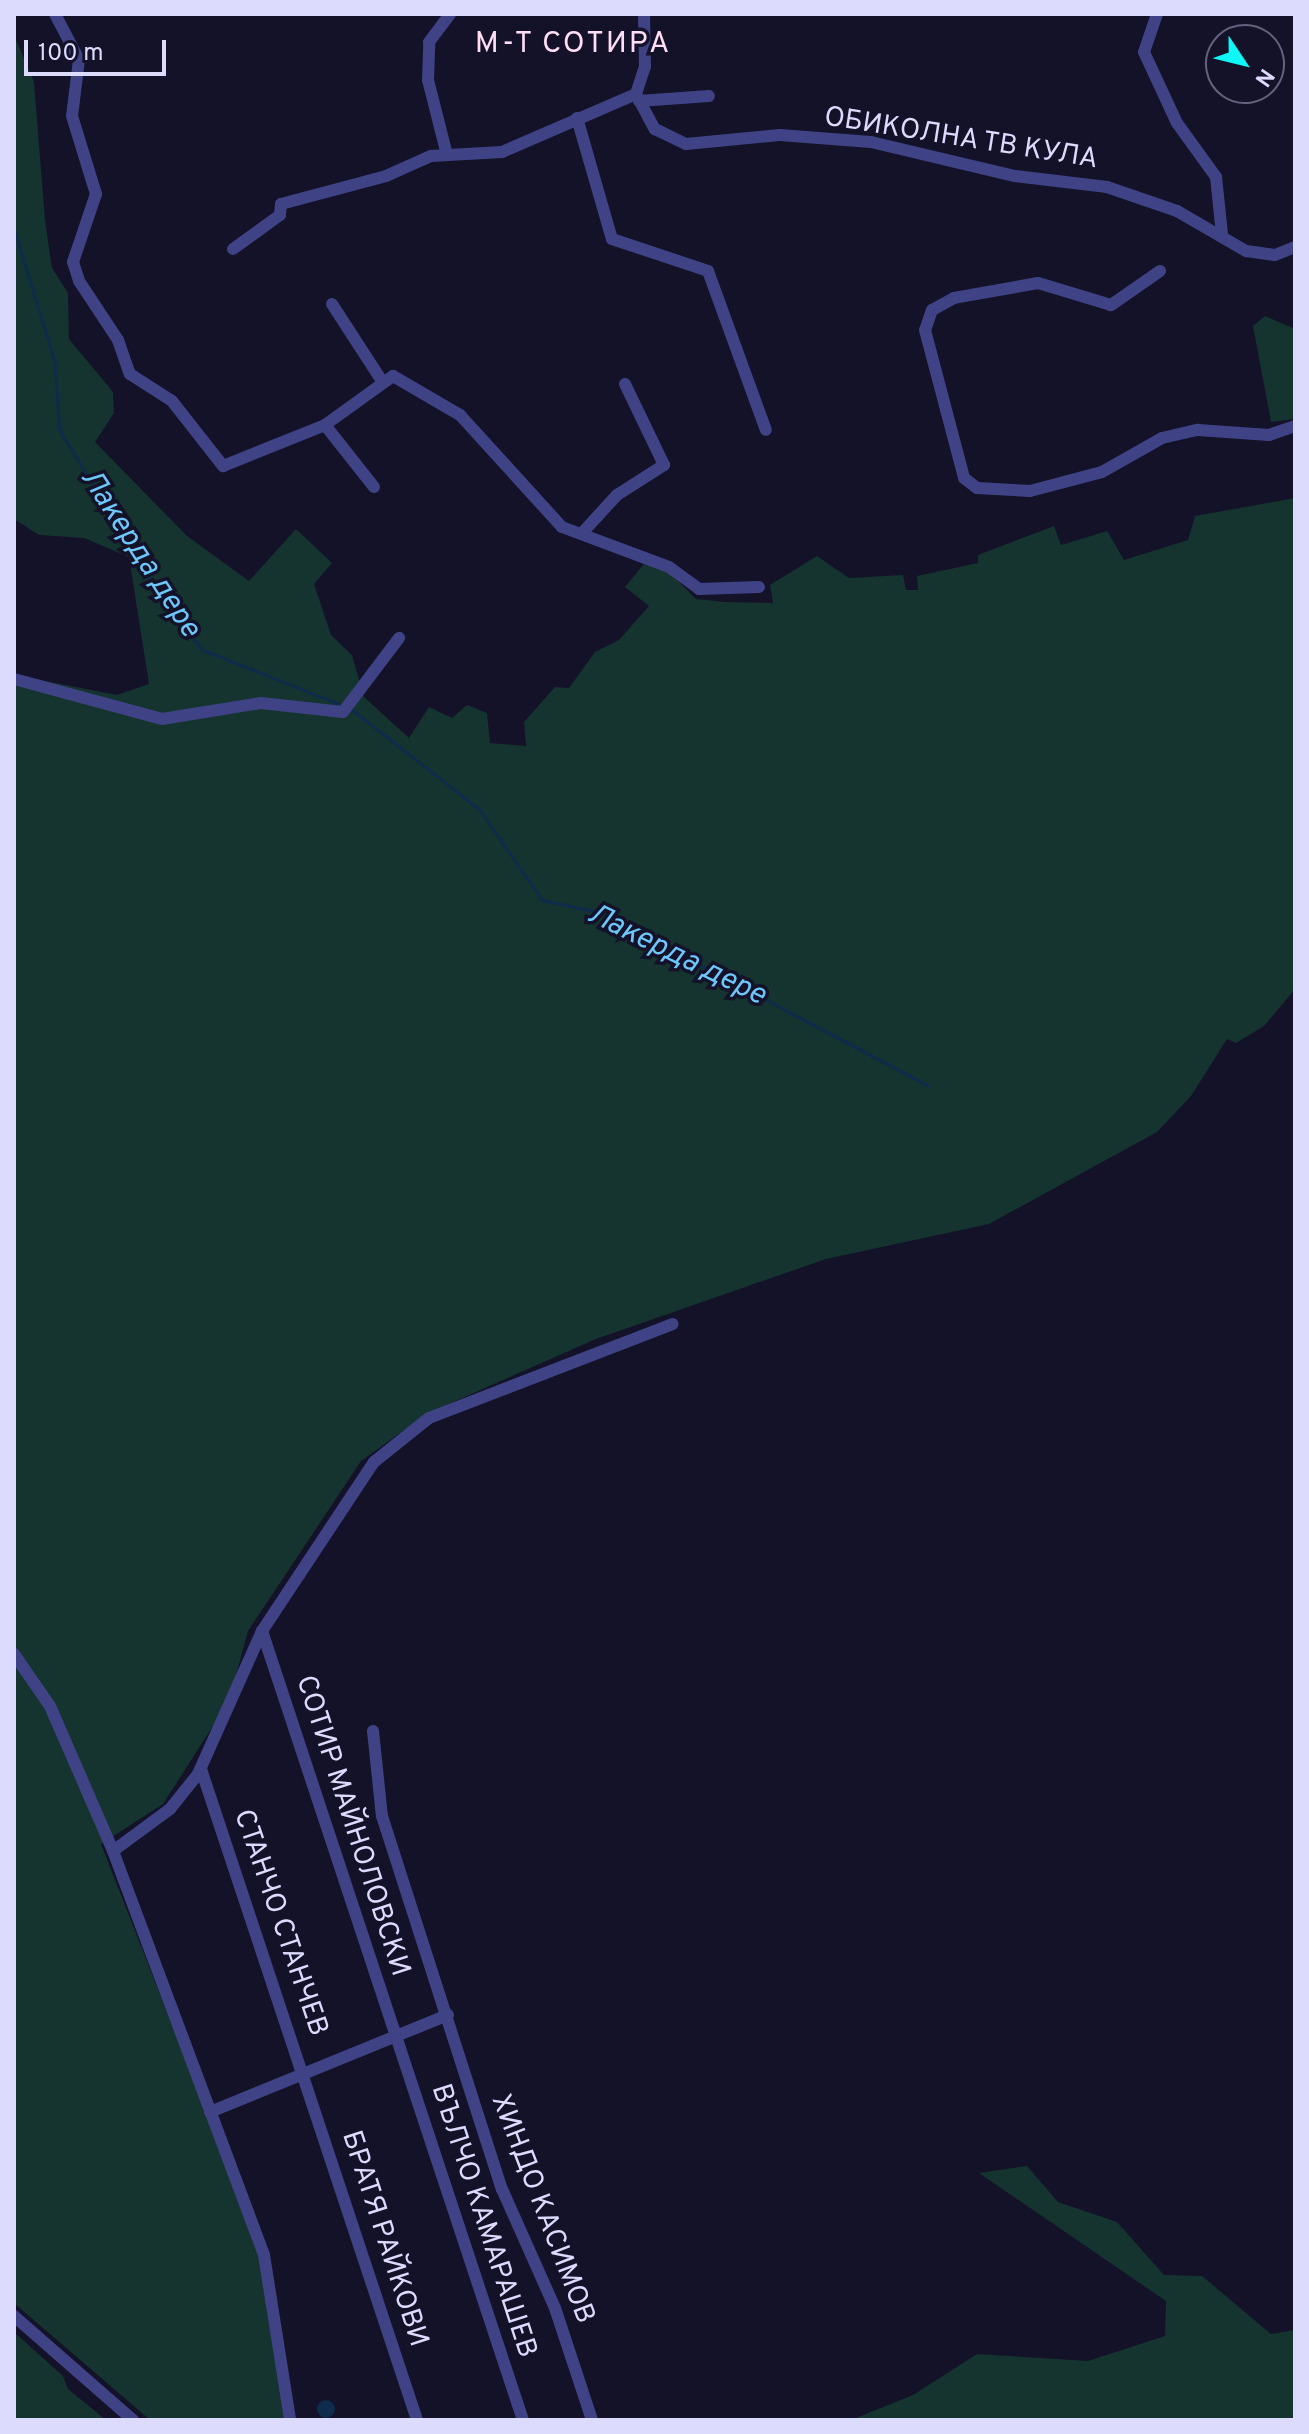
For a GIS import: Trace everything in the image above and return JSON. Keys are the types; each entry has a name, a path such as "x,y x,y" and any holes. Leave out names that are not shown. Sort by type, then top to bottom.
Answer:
{"street":[{"path":"55,14 79,60 72,116 96,194 73,262 130,374 172,401 223,466 325,425 393,376 460,415 560,525 584,531 669,567 699,589 759,587"},
{"path":"447,155 428,80 434,29 450,14"},
{"path":"638,98 645,67 644,14"},
{"path":"1157,14 1144,52 1177,123 1216,177 1222,234"},
{"path":"233,249 280,215 281,204 447,155 502,152 577,118 638,98 709,96"},
{"name":"ОБИКОЛНА ТВ КУЛА","path":"638,98 655,129 686,144 780,135 871,142 1015,176 1107,187 1222,234 1259,254 1294,250"},
{"path":"577,118 617,243 708,271 766,430"},
{"path":"1160,271 1111,305 1038,283 938,304 925,330 964,478 1009,493 1102,472 1162,438 1198,430 1269,435 1295,426"},
{"path":"332,304 382,381"},
{"path":"584,531 617,495 664,465 625,384"},
{"path":"325,425 374,487"},
{"path":"14,679 162,719 261,703 347,707 399,638"},
{"path":"113,1851 170,1809 201,1769 262,1631 365,1473 429,1418 672,1324"},
{"name":"СОТИР МАЙНОЛОВСКИ","path":"262,1631 398,2036"},
{"path":"14,1654 50,1706 113,1851 264,2255 290,2420"},
{"name":"ХИНДО КАСИМОВ","path":"373,1731 382,1816 502,2189 555,2308 592,2420"},
{"name":"СТАНЧО СТАНЧЕВ","path":"201,1769 306,2073"},
{"path":"210,2112 448,2015"},
{"name":"ВЪЛЧО КАМАРАШЕВ","path":"398,2036 523,2420"},
{"name":"БРАТЯ РАЙКОВИ","path":"306,2073 417,2420"},
{"path":"14,2316 133,2420"}],"green space":[{"path":"14,35 34,82 45,220 52,268 68,293 69,339 113,392 114,413 95,442 187,536 249,581 296,529 332,563 314,584 331,635 352,655 364,697 409,738 429,707 452,718 467,705 487,713 490,743 526,746 524,722 555,687 569,688 595,652 619,640 649,606 625,587 644,564 670,573 696,599 725,602 773,603 770,585 817,556 849,578 903,575 906,590 918,590 917,576 978,563 978,555 1054,526 1061,545 1107,531 1124,560 1188,540 1195,516 1295,498 1295,989 1264,1026 1236,1043 1227,1039 1191,1096 1157,1132 989,1224 826,1259 596,1339 428,1413 361,1461 248,1631 229,1701 163,1804 101,1844 261,2252 286,2420 150,2420 14,2303 14,675 117,695 149,684 129,557 84,538 39,535 14,519"},
{"path":"1265,316 1295,329 1295,419 1271,422 1253,326"},
{"path":"1027,2166 1058,2202 1117,2222 1164,2275 1202,2276 1271,2334 1295,2330 1295,2420 851,2420 913,2395 977,2354 1088,2361 1165,2336 1166,2301 979,2173"},
{"path":"14,2332 63,2376 68,2389 106,2420 14,2420"}],"water":[{"path":"326,2400 335,2409 326,2418 317,2409"}],"waterway":[{"name":"Лакерда дере","path":"14,229 55,363 59,429 173,617 203,650 344,706"},
{"name":"Лакерда дере","path":"351,709 479,809 542,900 602,913 927,1085"}],"district":[{"name":"М-Т СОТИРА","path":"573,45"}]}
